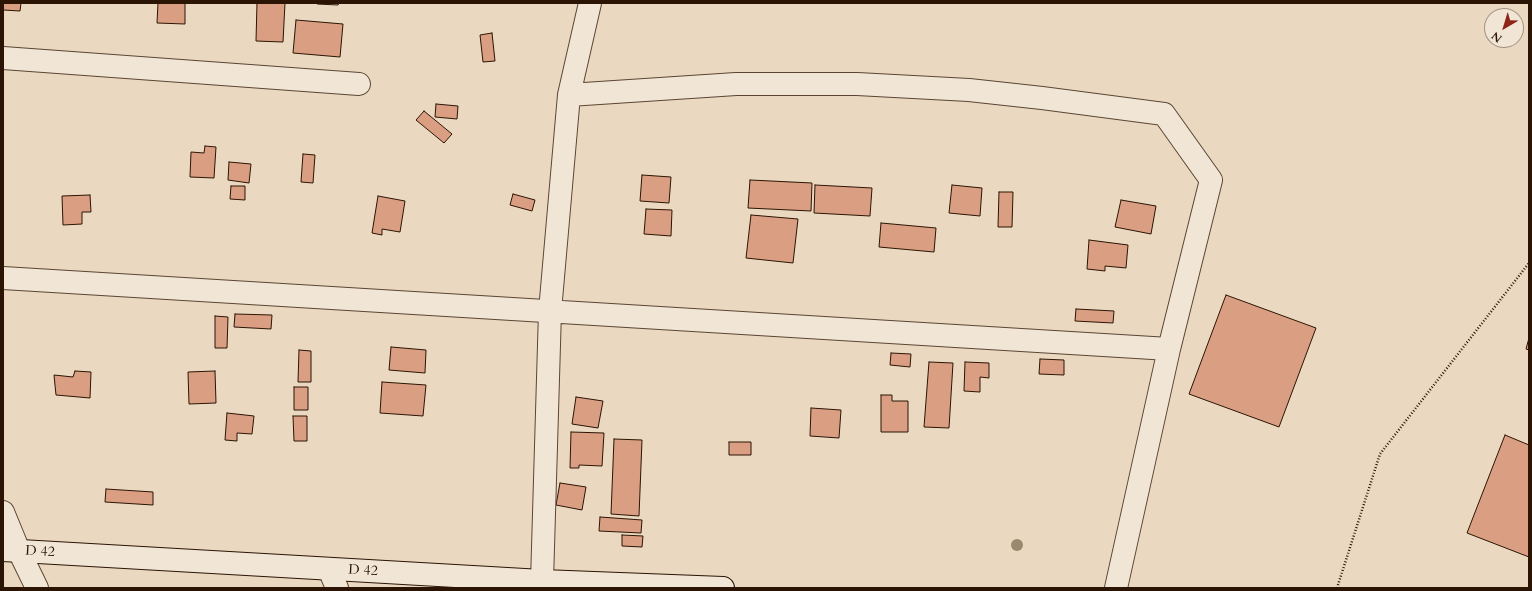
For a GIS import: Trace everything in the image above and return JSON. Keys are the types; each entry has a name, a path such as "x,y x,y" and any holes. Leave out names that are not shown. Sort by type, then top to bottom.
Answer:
{"street":[{"path":"542,581 550,311 569,96 590,3"},
{"path":"3,58 359,84"},
{"path":"569,96 736,84 857,84 976,91 1164,114 1211,180 1169,349 1116,588"},
{"path":"3,278 1169,349"},
{"path":"3,512 11,551 37,588"},
{"name":"D 42","path":"11,551 333,578 542,581 723,588"}],"path":[{"path":"1337,588 1380,454 1529,263"}],"building":[{"path":"3,3 21,3 20,11 3,10"},
{"path":"158,3 185,3 185,24 157,23"},
{"path":"257,3 285,3 283,42 256,41"},
{"path":"317,3 339,3 338,5"},
{"path":"296,20 343,24 340,57 293,53"},
{"path":"492,33 495,61 483,62 480,35"},
{"path":"436,104 458,106 457,119 435,117"},
{"path":"424,111 452,134 444,143 416,120"},
{"path":"205,146 216,147 214,178 190,177 191,152 204,153"},
{"path":"303,154 315,155 313,183 301,182"},
{"path":"229,162 251,164 249,183 228,180"},
{"path":"642,175 671,177 669,203 640,201"},
{"path":"750,180 812,183 811,211 748,208"},
{"path":"815,185 872,188 870,216 814,213"},
{"path":"952,185 982,188 980,216 949,213"},
{"path":"231,186 245,186 245,200 230,199"},
{"path":"999,192 1013,192 1012,227 998,227"},
{"path":"513,194 535,200 532,211 510,205"},
{"path":"90,195 91,212 82,212 82,224 63,225 62,196"},
{"path":"378,196 405,201 400,232 382,229 382,235 372,233"},
{"path":"1121,200 1156,206 1151,234 1115,227"},
{"path":"646,209 672,210 671,236 644,234"},
{"path":"751,215 798,219 793,263 746,258"},
{"path":"881,223 936,228 934,252 879,247"},
{"path":"1089,240 1128,245 1126,268 1105,266 1105,271 1087,269"},
{"path":"1226,295 1316,328 1279,427 1189,394"},
{"path":"1076,309 1114,311 1113,323 1075,321"},
{"path":"235,314 272,315 271,329 234,327"},
{"path":"215,316 228,317 227,348 215,348"},
{"path":"1529,338 1529,350 1526,349"},
{"path":"391,347 426,350 425,373 389,370"},
{"path":"299,350 311,351 311,382 298,382"},
{"path":"891,353 911,354 910,367 890,365"},
{"path":"1040,359 1064,360 1064,375 1039,374"},
{"path":"929,362 953,363 949,428 924,427"},
{"path":"965,362 989,363 989,378 980,377 980,392 964,391"},
{"path":"75,371 91,372 90,398 56,395 54,375 73,377"},
{"path":"215,371 216,403 189,404 188,372"},
{"path":"382,382 426,385 423,416 380,413"},
{"path":"294,387 308,387 308,410 294,410"},
{"path":"881,395 892,395 892,401 908,401 908,432 881,432"},
{"path":"576,397 603,401 598,428 572,424"},
{"path":"811,408 841,410 839,438 810,436"},
{"path":"227,413 254,416 252,434 237,433 237,441 225,440"},
{"path":"293,416 307,416 307,441 294,441"},
{"path":"571,432 604,433 602,466 579,465 579,468 570,468"},
{"path":"1505,435 1529,445 1529,557 1467,533"},
{"path":"614,439 642,440 639,516 611,514"},
{"path":"729,442 751,442 751,455 729,455"},
{"path":"560,483 586,487 582,510 556,505"},
{"path":"106,489 153,492 153,505 105,502"},
{"path":"600,517 642,520 641,533 599,531"},
{"path":"622,535 643,536 642,547 622,546"}]}
